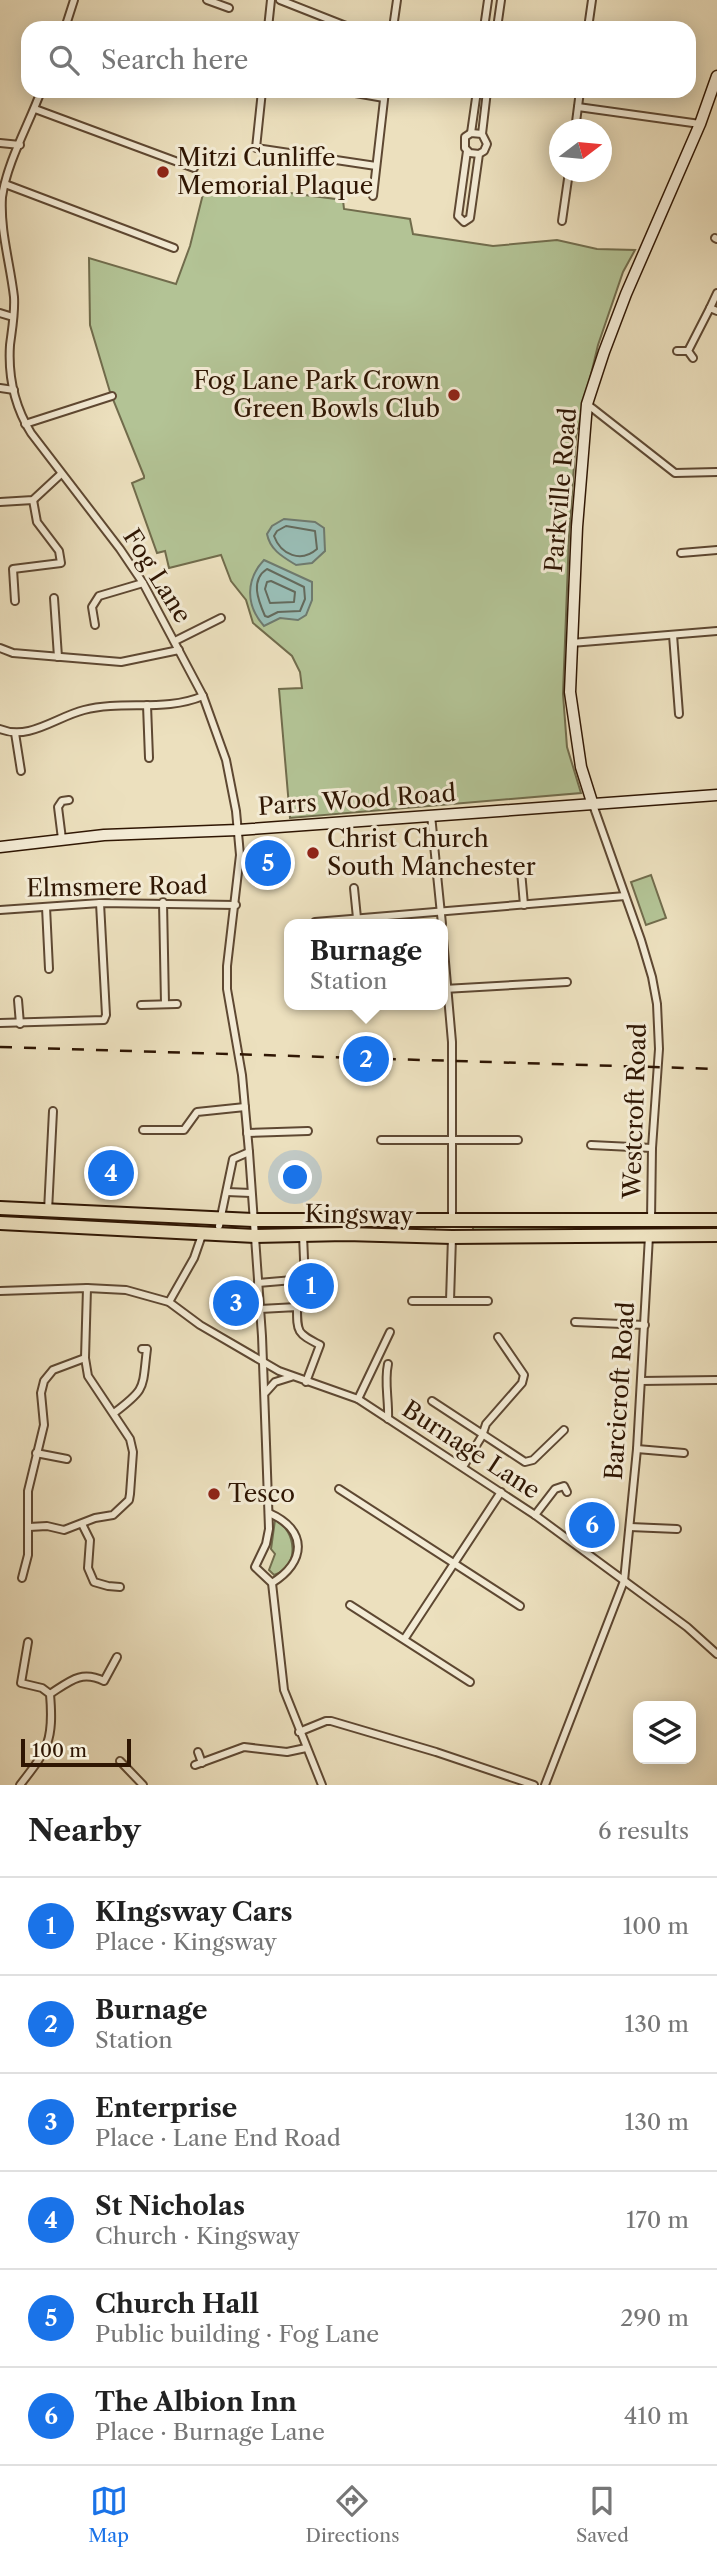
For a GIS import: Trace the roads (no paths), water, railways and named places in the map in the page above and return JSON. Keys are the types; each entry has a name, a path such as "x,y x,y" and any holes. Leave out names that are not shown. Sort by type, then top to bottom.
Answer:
{"highway":[{"name":"Kingsway","path":"0,1208 219,1223 253,1220 717,1220"},
{"path":"130,1215 162,1227 219,1223 244,1227 251,1230 255,1236"},
{"path":"253,1220 264,1228 325,1228 346,1234"},
{"name":"Kingsway","path":"0,1223 162,1227 202,1235 255,1236 717,1235"}],"street":[{"path":"67,21 74,0"},
{"path":"207,0 229,8"},
{"path":"269,21 271,0"},
{"path":"280,0 333,21"},
{"path":"394,21 397,0"},
{"path":"485,21 488,0"},
{"path":"499,21 501,0"},
{"path":"590,21 592,0"},
{"name":"Parkville Road","path":"592,803 576,740 570,692 570,643 587,404 626,294 700,124 717,76"},
{"name":"Fog Lane","path":"38,98 1,195 1,230 11,277 13,317 10,366 13,390 26,424 120,549 143,583 180,650 203,696 226,760 238,830 240,855 227,966 227,989 245,1107 263,1363 269,1513 266,1544 255,1567 272,1583"},
{"path":"261,98 256,148 376,166"},
{"path":"373,196 384,98"},
{"path":"476,98 471,132 464,141 467,151 458,216 464,222 470,218 479,154 487,144 482,134 486,98"},
{"path":"576,119 579,98"},
{"path":"578,107 700,124"},
{"path":"34,109 194,168"},
{"path":"471,132 482,134"},
{"path":"0,143 20,145"},
{"path":"467,151 479,154"},
{"path":"562,221 568,182"},
{"path":"5,184 174,248"},
{"path":"688,351 713,309 717,293"},
{"path":"0,313 13,317"},
{"path":"677,351 688,351"},
{"path":"688,351 693,358"},
{"path":"0,388 13,390"},
{"path":"26,424 112,396"},
{"path":"587,404 676,473 717,472"},
{"path":"0,502 33,500 61,474"},
{"path":"15,601 13,569 61,563 59,551 37,522 33,500"},
{"path":"681,553 717,551"},
{"path":"95,625 92,607 99,596 143,583"},
{"path":"54,598 58,657"},
{"path":"175,641 221,618"},
{"path":"570,643 717,631"},
{"path":"673,635 679,714"},
{"path":"0,648 13,653 121,662 180,650"},
{"path":"0,729 15,733 43,727 81,710 104,706 182,704 203,696"},
{"path":"147,705 149,758"},
{"path":"15,733 21,771"},
{"name":"Parrs Wood Road","path":"0,847 62,839 238,830 717,795"},
{"path":"62,839 58,807 62,801 69,800"},
{"name":"Westcroft Road","path":"592,803 652,977 657,1004 659,1049 652,1148 651,1221"},
{"path":"431,816 442,919"},
{"path":"521,871 524,905"},
{"path":"354,888 357,918"},
{"path":"346,919 625,896"},
{"path":"163,902 165,1004"},
{"path":"0,1023 104,1020 106,1015 100,903"},
{"name":"Elmsmere Road","path":"0,910 100,903 236,905"},
{"path":"46,907 49,969"},
{"path":"448,989 567,982"},
{"path":"18,1000 20,1024"},
{"path":"141,1005 177,1004"},
{"path":"448,1010 452,1042 452,1220"},
{"path":"143,1130 184,1130 197,1112 245,1107"},
{"path":"48,1211 53,1111"},
{"path":"247,1133 308,1130"},
{"path":"381,1140 518,1140"},
{"path":"591,1145 652,1148"},
{"path":"219,1223 233,1158 249,1152"},
{"path":"227,1192 251,1193"},
{"path":"169,1303 194,1258 202,1235"},
{"path":"260,1309 306,1307 303,1235"},
{"name":"Barcicroft Road","path":"545,1785 624,1581 637,1449 649,1236"},
{"path":"450,1301 452,1237"},
{"path":"258,1283 305,1279"},
{"path":"29,1527 47,1526 64,1530 95,1518 113,1515 128,1500 130,1494 133,1452 130,1439 88,1376 85,1358 87,1288"},
{"name":"Burnage Lane","path":"0,1291 87,1288 126,1290 169,1303 263,1363 292,1377 358,1399 535,1516 687,1627 717,1654"},
{"path":"412,1301 488,1301"},
{"path":"298,1307 297,1329 300,1335 320,1345 306,1382"},
{"path":"575,1322 645,1325"},
{"path":"358,1399 390,1332"},
{"path":"463,1467 482,1436 486,1424 522,1383 524,1374 498,1338"},
{"path":"114,1413 139,1394 143,1387 147,1349 142,1349"},
{"path":"22,1578 29,1527 28,1491 44,1425 41,1393 44,1381 53,1370 85,1358"},
{"path":"388,1364 385,1378 390,1398 388,1419"},
{"path":"264,1396 275,1382 292,1377"},
{"path":"641,1381 717,1380"},
{"path":"432,1401 525,1462 533,1460 564,1430"},
{"path":"637,1449 684,1453"},
{"path":"36,1453 67,1459"},
{"path":"535,1516 555,1489 564,1486 567,1492"},
{"path":"339,1489 520,1606"},
{"path":"404,1638 501,1492"},
{"path":"269,1513 290,1526 297,1538 294,1564 288,1573 272,1583 284,1690 322,1785"},
{"path":"82,1524 90,1541 89,1568 94,1582 120,1587"},
{"path":"630,1527 677,1529"},
{"path":"350,1605 470,1682"},
{"path":"28,1642 21,1684 41,1688 50,1694"},
{"path":"50,1694 81,1676 93,1676 104,1681 117,1657"},
{"path":"20,1785 45,1754 49,1743 53,1723 50,1694"},
{"path":"299,1732 326,1720 331,1721 534,1785"},
{"path":"198,1752 198,1764 244,1746 287,1752 306,1748"},
{"path":"120,1761 143,1785"}],"water":[{"path":"284,519 315,522 324,528 325,551 312,563 296,565 271,544 267,534 272,526"},
{"path":"264,560 312,582 312,600 306,615 298,620 280,618 264,626 253,610 250,592 254,575"}],"railway":[{"path":"0,1047 717,1069"}],"place":[{"name":"Mitzi Cunliffe Memorial Plaque","path":"163,172"},
{"name":"Fog Lane Park Crown Green Bowls Club","path":"454,395"},
{"name":"Christ Church South Manchester","path":"313,853"},
{"name":"Church Hall","path":"268,863"},
{"name":"Burnage","path":"366,1059"},
{"name":"St Nicholas","path":"111,1173"},
{"name":"KIngsway Cars","path":"311,1286"},
{"name":"Enterprise","path":"236,1303"},
{"name":"Tesco","path":"214,1494"},
{"name":"The Albion Inn","path":"592,1525"}]}
